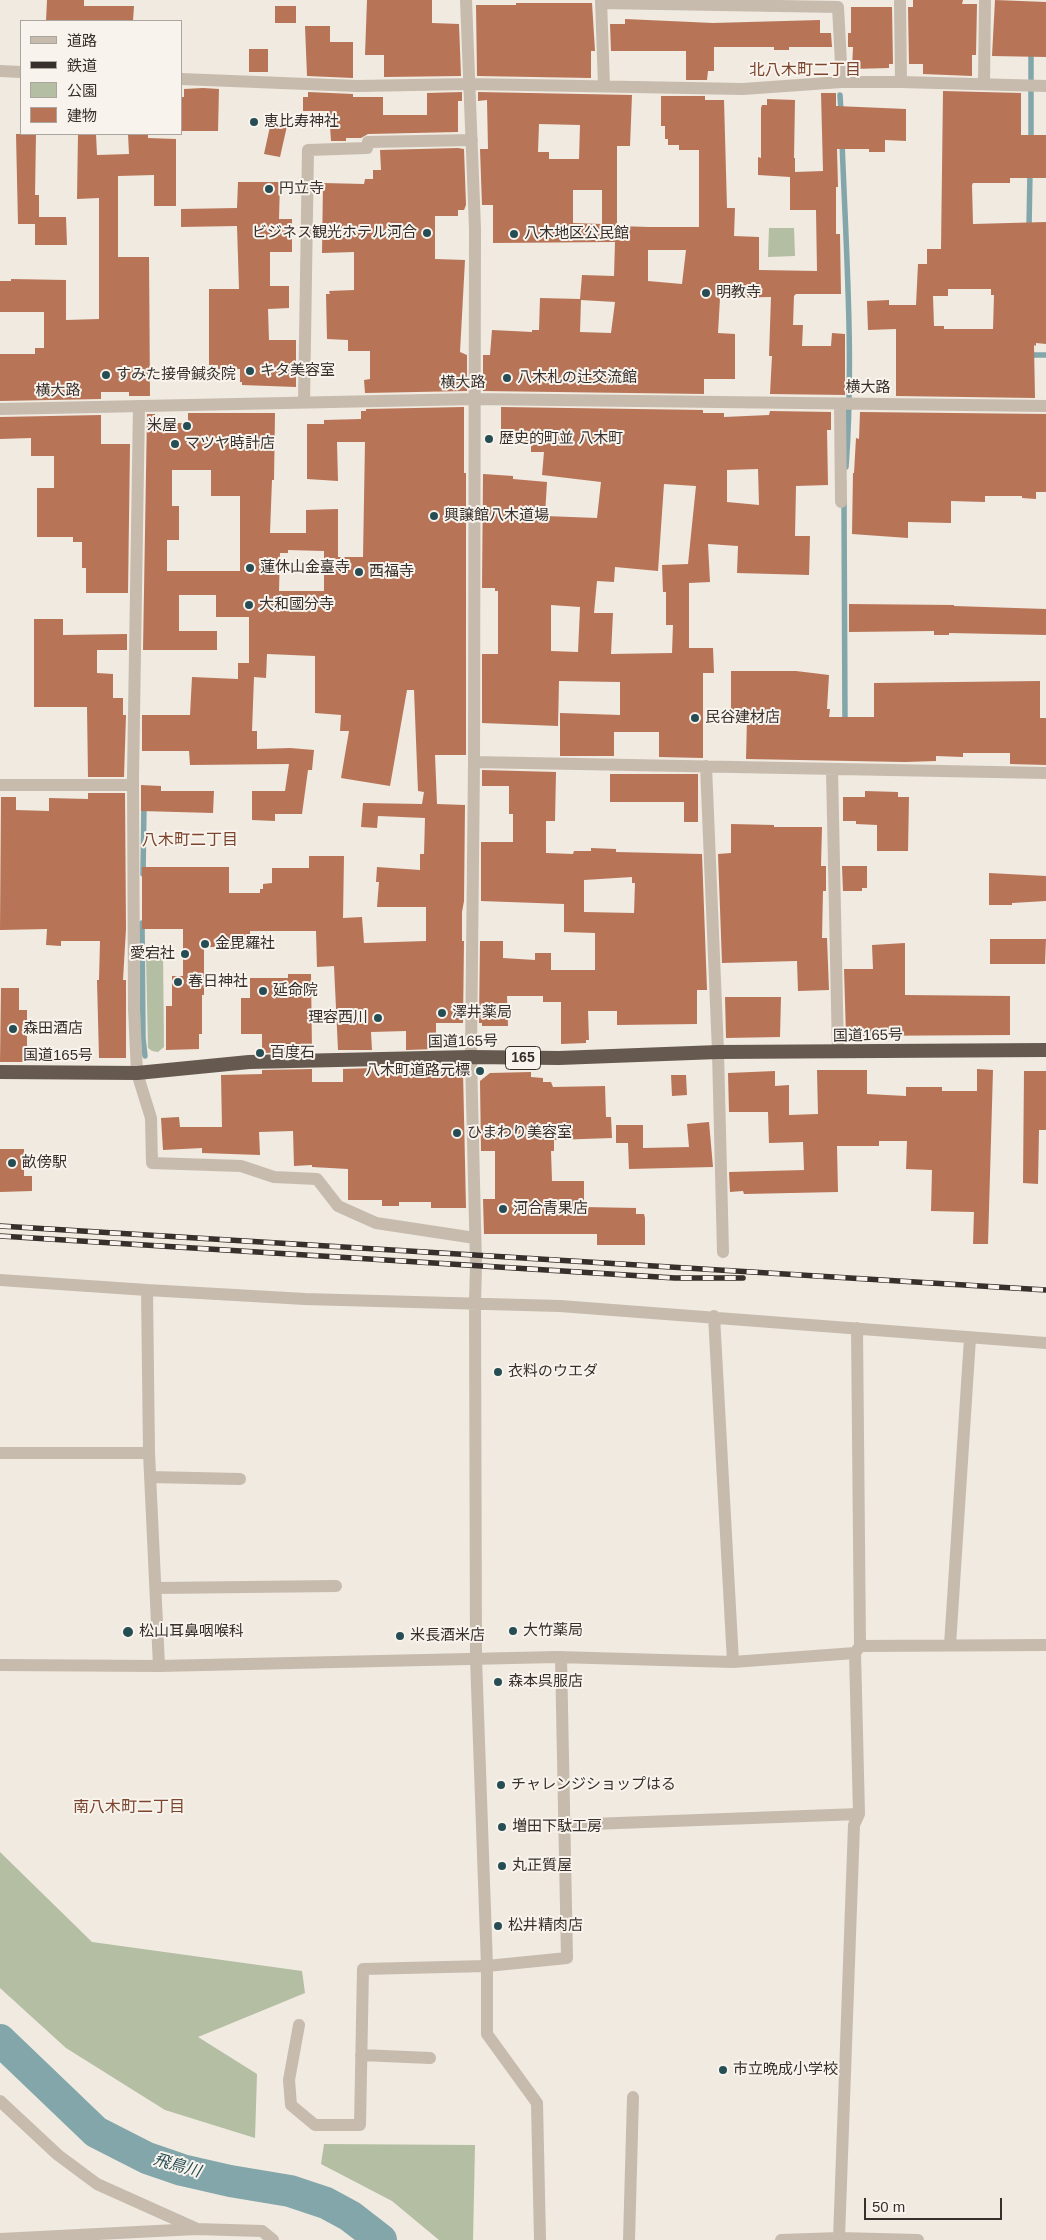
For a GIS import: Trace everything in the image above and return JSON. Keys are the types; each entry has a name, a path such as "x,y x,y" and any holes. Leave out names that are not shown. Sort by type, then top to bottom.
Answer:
{"highway":[{"name":"国道165号","path":"0,1072 137,1073 249,1062 559,1058 718,1052 1046,1050"}],"street":[{"path":"466,0 474,228 474,762 471,1058 475,1238 476,1658 487,1966 487,2034 537,2103 540,2240"},
{"path":"984,84 985,0"},
{"path":"604,85 602,2 838,4 842,82"},
{"path":"900,2 900,82"},
{"path":"0,71 20,72"},
{"path":"182,79 357,86 470,84 604,85 743,89 842,82 1037,85"},
{"path":"304,402 308,150 367,148 368,142 472,140"},
{"name":"横大路","path":"0,409 474,399 1046,406"},
{"path":"840,404 841,502"},
{"path":"139,406 133,785 134,1009 137,1073 151,1118 152,1163 242,1166 274,1177 317,1179 338,1206 376,1223 475,1238"},
{"path":"474,762 1046,773"},
{"path":"706,766 718,1052 723,1252"},
{"path":"832,770 838,1052"},
{"path":"0,785 133,785"},
{"path":"0,1280 305,1299 560,1306 714,1316 778,1324 857,1328 1046,1343"},
{"path":"148,1290 149,1452 158,1666"},
{"path":"714,1316 732,1662"},
{"path":"845,2239 854,1825 859,1814 857,1328"},
{"path":"950,1645 970,1338"},
{"path":"0,1453 149,1452"},
{"path":"150,1477 240,1479"},
{"path":"156,1588 336,1586"},
{"path":"0,1665 158,1666 561,1657 732,1662 858,1649 950,1645 1046,1645"},
{"path":"299,2025 289,2080 291,2105 314,2124 360,2125 363,1969 487,1966 567,1958 561,1657"},
{"path":"565,1825 859,1814"},
{"path":"361,2056 430,2058"},
{"path":"629,2240 633,2097"},
{"path":"0,2101 58,2155 97,2184 196,2229 262,2231 274,2240"},
{"path":"0,2239 183,2235 196,2229"},
{"path":"781,2240 918,2240"}],"green space":[{"path":"769,228 794,228 795,256 768,257"},
{"path":"156,945 160,946 163,952 164,1047 158,1052 148,1048 146,956 147,949"},
{"path":"0,1852 92,1942 302,1971 305,1993 198,2037 257,2074 255,2138 165,2110 66,2048 0,1988"},
{"path":"324,2144 475,2145 473,2240 439,2240 392,2201 321,2164"}],"building":[{"path":"47,0 84,0 84,6 134,6 133,20 46,20"},
{"path":"367,0 432,0 432,23 459,24 461,76 384,77 384,55 365,55"},
{"path":"913,0 963,0 962,4 977,4 976,55 972,55 972,76 923,74 923,64 909,64 908,7 913,7"},
{"path":"995,0 1046,2 1046,57 992,56"},
{"path":"516,3 592,3 595,51 591,51 591,78 477,76 476,5 516,5"},
{"path":"275,6 296,6 296,23 275,23"},
{"path":"851,7 892,7 893,64 889,64 889,68 852,69 853,47 848,47 848,33 851,33"},
{"path":"625,19 713,23 820,20 820,33 831,33 832,47 789,47 789,50 774,50 774,47 714,47 714,71 708,71 707,80 686,80 686,51 611,51 610,24 625,24"},
{"path":"305,26 330,26 330,42 353,42 353,78 307,76"},
{"path":"249,49 268,49 268,72 249,72"},
{"path":"184,89 219,89 218,131 182,131 182,97 184,97"},
{"path":"943,91 1021,93 1021,135 1046,135 1046,178 1010,178 1010,183 973,183 973,224 1046,222 1046,344 1036,343 1036,346 1034,345 1035,398 896,396 896,329 868,330 867,301 889,300 889,305 916,305 918,264 927,264 927,249 941,249","holes":["948,289 991,289 991,295 994,295 993,329 944,329 944,326 934,326 933,296 948,296"]},
{"path":"308,92 353,94 353,97 383,97 383,115 427,115 427,93 462,92 462,101 458,101 458,132 368,134 361,138 346,138 346,141 331,141 329,111 303,111 303,97 308,97"},
{"path":"478,92 632,95 630,146 617,146 617,226 699,227 699,150 679,150 679,145 668,145 668,139 665,139 665,126 661,126 661,96 705,96 705,100 724,100 727,208 735,208 734,236 759,237 759,270 817,271 816,210 790,210 790,177 758,175 758,157 761,158 761,108 762,105 767,105 767,99 795,100 795,172 823,171 821,93 836,93 836,106 906,109 906,141 885,140 885,152 869,152 869,149 837,149 836,234 840,234 841,294 796,294 794,296 793,325 803,325 802,346 831,346 832,333 845,334 845,395 770,394 772,356 769,356 771,297 720,298 718,333 735,334 735,379 704,379 704,394 483,391 483,355 490,355 492,330 532,332 532,330 539,330 540,298 580,299 582,275 614,276 615,242 493,243 493,205 482,205 480,149 488,149 487,100 478,101","holes":["539,124 580,125 579,159 549,159 549,152 538,152","573,190 602,190 602,224 573,223","648,250 686,250 682,284 648,281","581,300 615,302 611,333 580,332"]},
{"path":"271,122 287,126 280,157 264,154"},
{"path":"16,134 36,135 35,195 39,195 39,217 66,217 67,245 35,245 35,224 18,224"},
{"path":"78,135 96,135 97,155 129,154 128,135 148,135 148,138 176,139 176,206 154,206 154,175 118,176 118,257 149,257 150,396 129,396 129,392 101,392 101,399 0,401 0,354 35,354 35,348 44,348 44,312 0,312 0,281 11,281 11,279 66,280 66,320 99,319 99,198 77,199"},
{"path":"464,149 466,205 464,210 458,210 458,216 435,216 435,259 465,260 460,352 467,355 467,391 365,393 364,380 370,379 370,351 348,351 348,340 327,339 326,294 330,294 329,291 354,290 354,252 322,253 323,183 364,184 365,179 373,179 373,170 381,170 380,150"},
{"path":"238,182 280,182 279,219 292,219 292,252 270,252 270,286 289,286 289,308 268,309 269,340 296,340 296,387 242,385 242,382 240,382 240,369 218,369 218,365 209,365 209,289 239,289 237,226 181,227 181,209 237,208"},
{"path":"464,407 464,473 466,473 466,755 435,755 437,804 465,805 464,901 462,912 462,941 464,941 463,1023 436,1023 436,1049 406,1050 406,1031 371,1032 372,1050 338,1050 334,966 317,967 316,931 250,931 250,947 204,947 204,995 202,995 202,1034 199,1034 199,1049 166,1050 166,1006 172,1006 172,976 183,976 183,929 142,929 142,867 229,867 229,893 260,893 260,889 263,889 263,884 272,883 272,868 309,868 309,856 344,856 343,918 362,917 364,943 426,941 426,907 377,907 379,882 376,882 377,867 420,870 420,854 424,854 425,818 378,816 377,828 361,827 363,803 422,804 424,792 418,791 414,690 407,690 390,786 341,778 349,731 340,731 341,715 315,713 315,656 267,654 266,678 254,677 252,731 257,731 257,749 290,748 314,750 312,770 308,770 302,814 275,814 275,821 252,820 252,791 285,791 289,764 190,765 189,751 142,751 142,715 190,715 192,677 238,679 238,663 249,663 249,617 216,617 216,595 179,595 179,631 217,631 217,650 143,650 147,414 155,414 155,423 188,423 188,413 275,413 274,480 272,480 270,533 306,533 306,510 338,509 338,557 363,557 365,442 337,442 338,481 307,479 307,424 324,424 324,420 361,419 361,411 366,411 366,409","holes":["172,470 211,470 211,496 240,496 240,571 167,571 167,540 179,540 179,506 172,506","288,550 324,551 324,591 279,591 280,553 288,553"]},
{"path":"501,407 703,410 703,413 724,413 724,417 769,415 770,411 831,412 831,430 827,430 828,485 796,486 795,536 810,536 809,575 737,573 738,546 708,544 710,582 689,583 689,648 713,648 714,673 703,673 703,758 659,757 659,732 614,732 614,756 560,756 560,713 620,715 620,682 559,681 558,726 482,723 482,654 498,654 498,591 495,591 495,588 482,588 483,474 513,476 513,479 547,482 545,516 597,518 601,482 542,475 544,452 531,452 531,442 525,442 525,438 517,438 517,434 501,434","holes":["758,469 759,505 727,502 727,470","664,484 696,486 688,564 662,565 663,592 666,592 666,625 673,625 672,653 611,654 613,613 594,613 597,581 614,582 615,567 658,571","551,605 580,607 578,652 551,651"]},
{"path":"860,412 1046,414 1046,492 1036,492 1036,499 1022,498 1022,496 985,496 985,502 951,501 951,523 908,522 908,538 852,534 853,473 856,438 859,439"},
{"path":"101,415 101,444 130,444 128,593 86,593 86,568 82,568 82,542 73,542 73,537 37,537 37,488 54,488 54,456 31,456 31,438 0,439 0,417"},
{"path":"849,604 954,605 1046,609 1046,635 949,633 949,635 934,635 934,631 849,632"},
{"path":"34,619 63,619 63,635 127,634 127,650 97,650 97,673 113,674 113,698 123,698 123,715 126,715 124,777 88,777 87,707 34,707"},
{"path":"731,671 796,671 829,675 827,709 830,709 829,717 874,717 874,683 1040,681 1040,718 1046,718 1046,765 1010,764 1010,753 963,753 963,757 936,756 936,761 905,762 746,759 747,718 731,718"},
{"path":"482,770 556,772 555,821 546,821 546,853 573,854 574,851 591,851 591,848 616,849 616,852 702,854 707,990 697,990 697,1024 617,1025 617,1011 588,1011 589,1040 586,1040 586,1043 561,1044 561,1002 543,1002 543,996 507,996 508,1026 482,1026 482,1023 479,1023 480,941 503,941 503,958 535,960 535,953 551,953 551,970 595,970 595,933 564,932 564,904 481,901 481,842 513,842 513,814 509,814 509,786 482,786","holes":["632,877 632,883 635,883 634,913 584,912 584,880"]},
{"path":"610,774 698,774 698,822 684,822 684,802 610,802"},
{"path":"141,785 161,786 161,791 214,791 213,813 141,811"},
{"path":"865,791 898,792 898,797 909,797 908,851 877,851 877,825 856,824 856,821 843,821 843,797 865,797"},
{"path":"88,793 125,793 126,929 123,980 126,980 126,1058 99,1058 97,980 99,980 100,941 61,941 61,946 46,945 47,929 0,930 1,797 16,797 16,810 49,811 49,798 88,799"},
{"path":"731,824 774,825 774,827 822,827 821,866 826,866 826,891 823,891 822,938 827,938 829,990 798,991 797,961 722,963 718,854 731,853"},
{"path":"842,866 867,866 867,888 862,888 862,891 843,891"},
{"path":"989,873 1046,876 1046,901 1012,903 1012,905 989,905"},
{"path":"990,939 1046,939 1045,964 990,964"},
{"path":"905,943 905,995 1010,996 1010,1035 846,1036 844,969 873,969 872,945"},
{"path":"288,974 311,974 312,1052 262,1053 262,1034 241,1034 241,998 250,998 250,978 288,978"},
{"path":"1,988 19,988 19,1010 27,1010 27,1062 0,1062"},
{"path":"725,997 781,997 780,1037 726,1038"},
{"path":"407,1067 436,1067 436,1071 463,1071 466,1208 431,1208 431,1202 399,1202 399,1206 382,1206 382,1200 348,1200 348,1169 312,1167 312,1165 294,1166 293,1131 259,1132 260,1155 202,1153 202,1148 163,1150 161,1118 179,1117 180,1127 222,1127 221,1075 262,1074 262,1070 312,1069 312,1082 343,1082 343,1069 373,1068 373,1071 407,1071"},
{"path":"977,1069 993,1070 988,1244 973,1244 974,1212 931,1211 932,1170 906,1169 907,1141 879,1141 879,1146 837,1146 838,1192 744,1194 743,1191 730,1192 729,1172 804,1170 803,1142 769,1143 768,1112 729,1112 728,1073 775,1071 775,1086 789,1085 789,1115 818,1114 817,1070 867,1070 867,1094 906,1096 906,1087 942,1087 942,1091 977,1091"},
{"path":"1024,1071 1046,1071 1046,1130 1039,1130 1038,1184 1023,1183"},
{"path":"531,1072 531,1077 543,1078 543,1082 551,1082 553,1087 605,1086 606,1117 611,1117 612,1138 554,1140 554,1151 551,1151 552,1181 584,1181 584,1207 636,1208 636,1214 644,1214 645,1218 645,1245 597,1245 597,1234 484,1234 483,1199 495,1199 495,1151 481,1151 480,1081 490,1073"},
{"path":"671,1075 686,1075 687,1095 672,1096"},
{"path":"709,1122 713,1167 629,1169 628,1143 616,1143 616,1125 643,1125 643,1148 689,1147 687,1124"},
{"name":"畝傍駅","path":"0,1149 24,1149 24,1176 32,1176 32,1191 0,1192"}],"waterway":[{"path":"1031,50 1031,143"},
{"path":"840,95 841,112"},
{"path":"842,141 849,345 846,467"},
{"path":"1029,228 1030,172"},
{"path":"1028,355 1046,355"},
{"path":"844,501 845,724"},
{"path":"143,874 144,803"},
{"path":"142,923 143,1038 145,1056"},
{"name":"飛鳥川","path":"0,2040 96,2132 147,2158 182,2170 230,2181 290,2191 326,2203 350,2216 381,2240"}],"railway":[{"path":"0,1226 1046,1290"},
{"path":"0,1236 675,1278 743,1278"}],"place":[{"name":"恵比寿神社","path":"254,122"},
{"name":"円立寺","path":"269,189"},
{"name":"ビジネス観光ホテル河合","path":"427,233"},
{"name":"八木地区公民館","path":"514,234"},
{"name":"明教寺","path":"706,293"},
{"name":"キタ美容室","path":"250,371"},
{"name":"すみた接骨鍼灸院","path":"106,375"},
{"name":"八木札の辻交流館","path":"507,378"},
{"name":"米屋","path":"187,426"},
{"name":"歴史的町並 八木町","path":"489,439"},
{"name":"マツヤ時計店","path":"175,444"},
{"name":"興譲館八木道場","path":"434,516"},
{"name":"蓮休山金臺寺","path":"250,568"},
{"name":"西福寺","path":"359,572"},
{"name":"大和國分寺","path":"249,605"},
{"name":"民谷建材店","path":"695,718"},
{"name":"金毘羅社","path":"205,944"},
{"name":"愛宕社","path":"185,954"},
{"name":"春日神社","path":"178,982"},
{"name":"延命院","path":"263,991"},
{"name":"澤井薬局","path":"442,1013"},
{"name":"理容西川","path":"378,1018"},
{"name":"森田酒店","path":"13,1029"},
{"name":"百度石","path":"260,1053"},
{"name":"八木町道路元標","path":"480,1071"},
{"name":"ひまわり美容室","path":"457,1133"},
{"name":"畝傍駅","path":"12,1163"},
{"name":"河合青果店","path":"503,1209"},
{"name":"衣料のウエダ","path":"498,1372"},
{"name":"大竹薬局","path":"513,1631"},
{"name":"松山耳鼻咽喉科","path":"128,1632"},
{"name":"米長酒米店","path":"400,1636"},
{"name":"森本呉服店","path":"498,1682"},
{"name":"チャレンジショップはる","path":"501,1785"},
{"name":"増田下駄工房","path":"502,1827"},
{"name":"丸正質屋","path":"502,1866"},
{"name":"松井精肉店","path":"498,1926"},
{"name":"市立晩成小学校","path":"723,2070"}],"district":[{"name":"北八木町二丁目","path":"805,71"},
{"name":"八木町二丁目","path":"190,841"},
{"name":"南八木町二丁目","path":"129,1808"}]}
